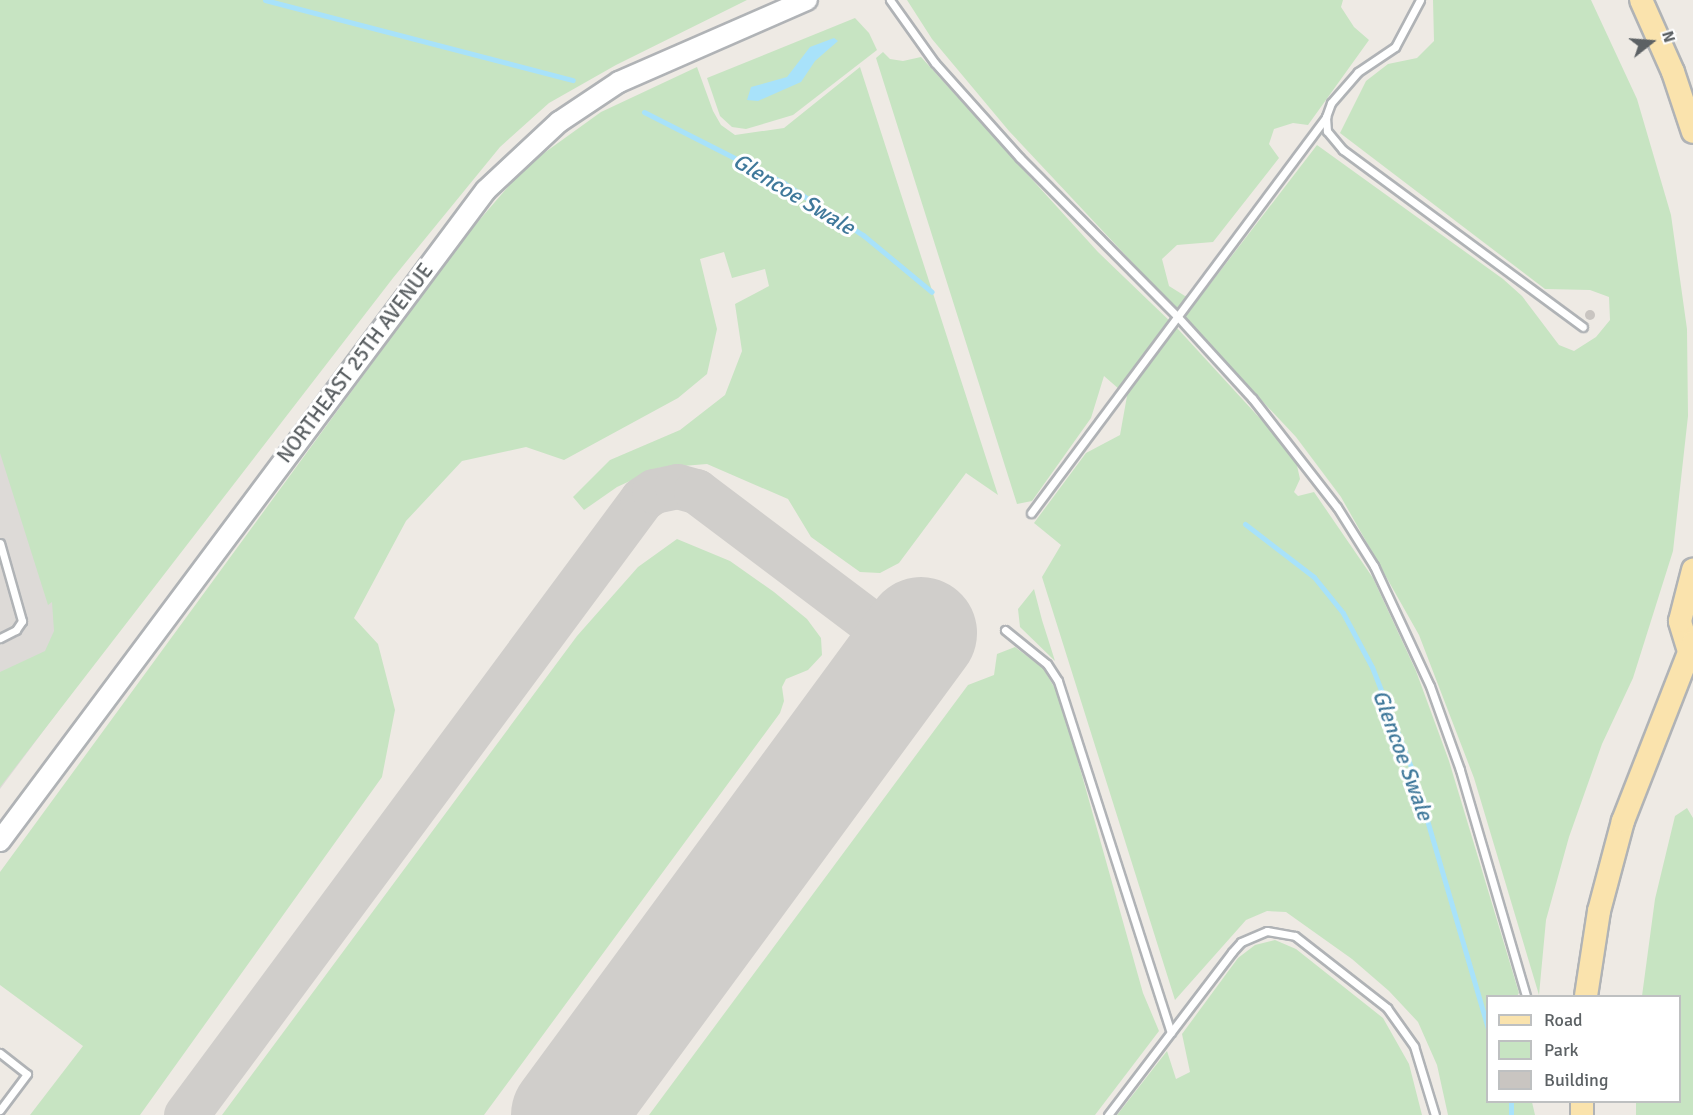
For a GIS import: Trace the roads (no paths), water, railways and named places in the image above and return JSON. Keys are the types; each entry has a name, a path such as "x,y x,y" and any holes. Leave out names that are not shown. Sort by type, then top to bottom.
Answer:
{"main road":[{"name":"NORTHEAST 25TH AVENUE","path":"0,841 486,190 559,122 619,82 807,0"},
{"path":"1641,0 1673,72 1693,132"},
{"path":"1586,995 1599,911 1623,821 1691,645 1680,621 1693,570"}],"lane":[{"path":"890,0 935,63 1020,158 1177,316 1299,455 1337,507 1384,585 1430,686 1460,770 1527,995"},
{"path":"1031,513 1326,117 1330,103 1358,72 1395,47 1420,0"},
{"path":"1326,117 1331,140 1343,150 1583,327"},
{"path":"0,543 22,621 16,630 0,638"},
{"path":"1005,630 1047,664 1058,681 1171,1032"},
{"path":"1108,1115 1241,942 1267,931 1288,933 1387,1008 1414,1046 1435,1115"},
{"path":"0,1053 27,1074 0,1110"}],"water":[{"path":"834,38 838,41 815,61 801,82 758,101 747,100 751,87 787,77 810,47"}],"waterway":[{"name":"Glencoe Swale","path":"265,0 573,80"},
{"name":"Glencoe Swale","path":"644,112 784,183 863,235 932,292"},
{"name":"Glencoe Swale","path":"1245,524 1314,577 1343,613 1372,667 1413,772 1486,1022"},
{"name":"Glencoe Swale","path":"1511,1103 1511,1115"}]}
